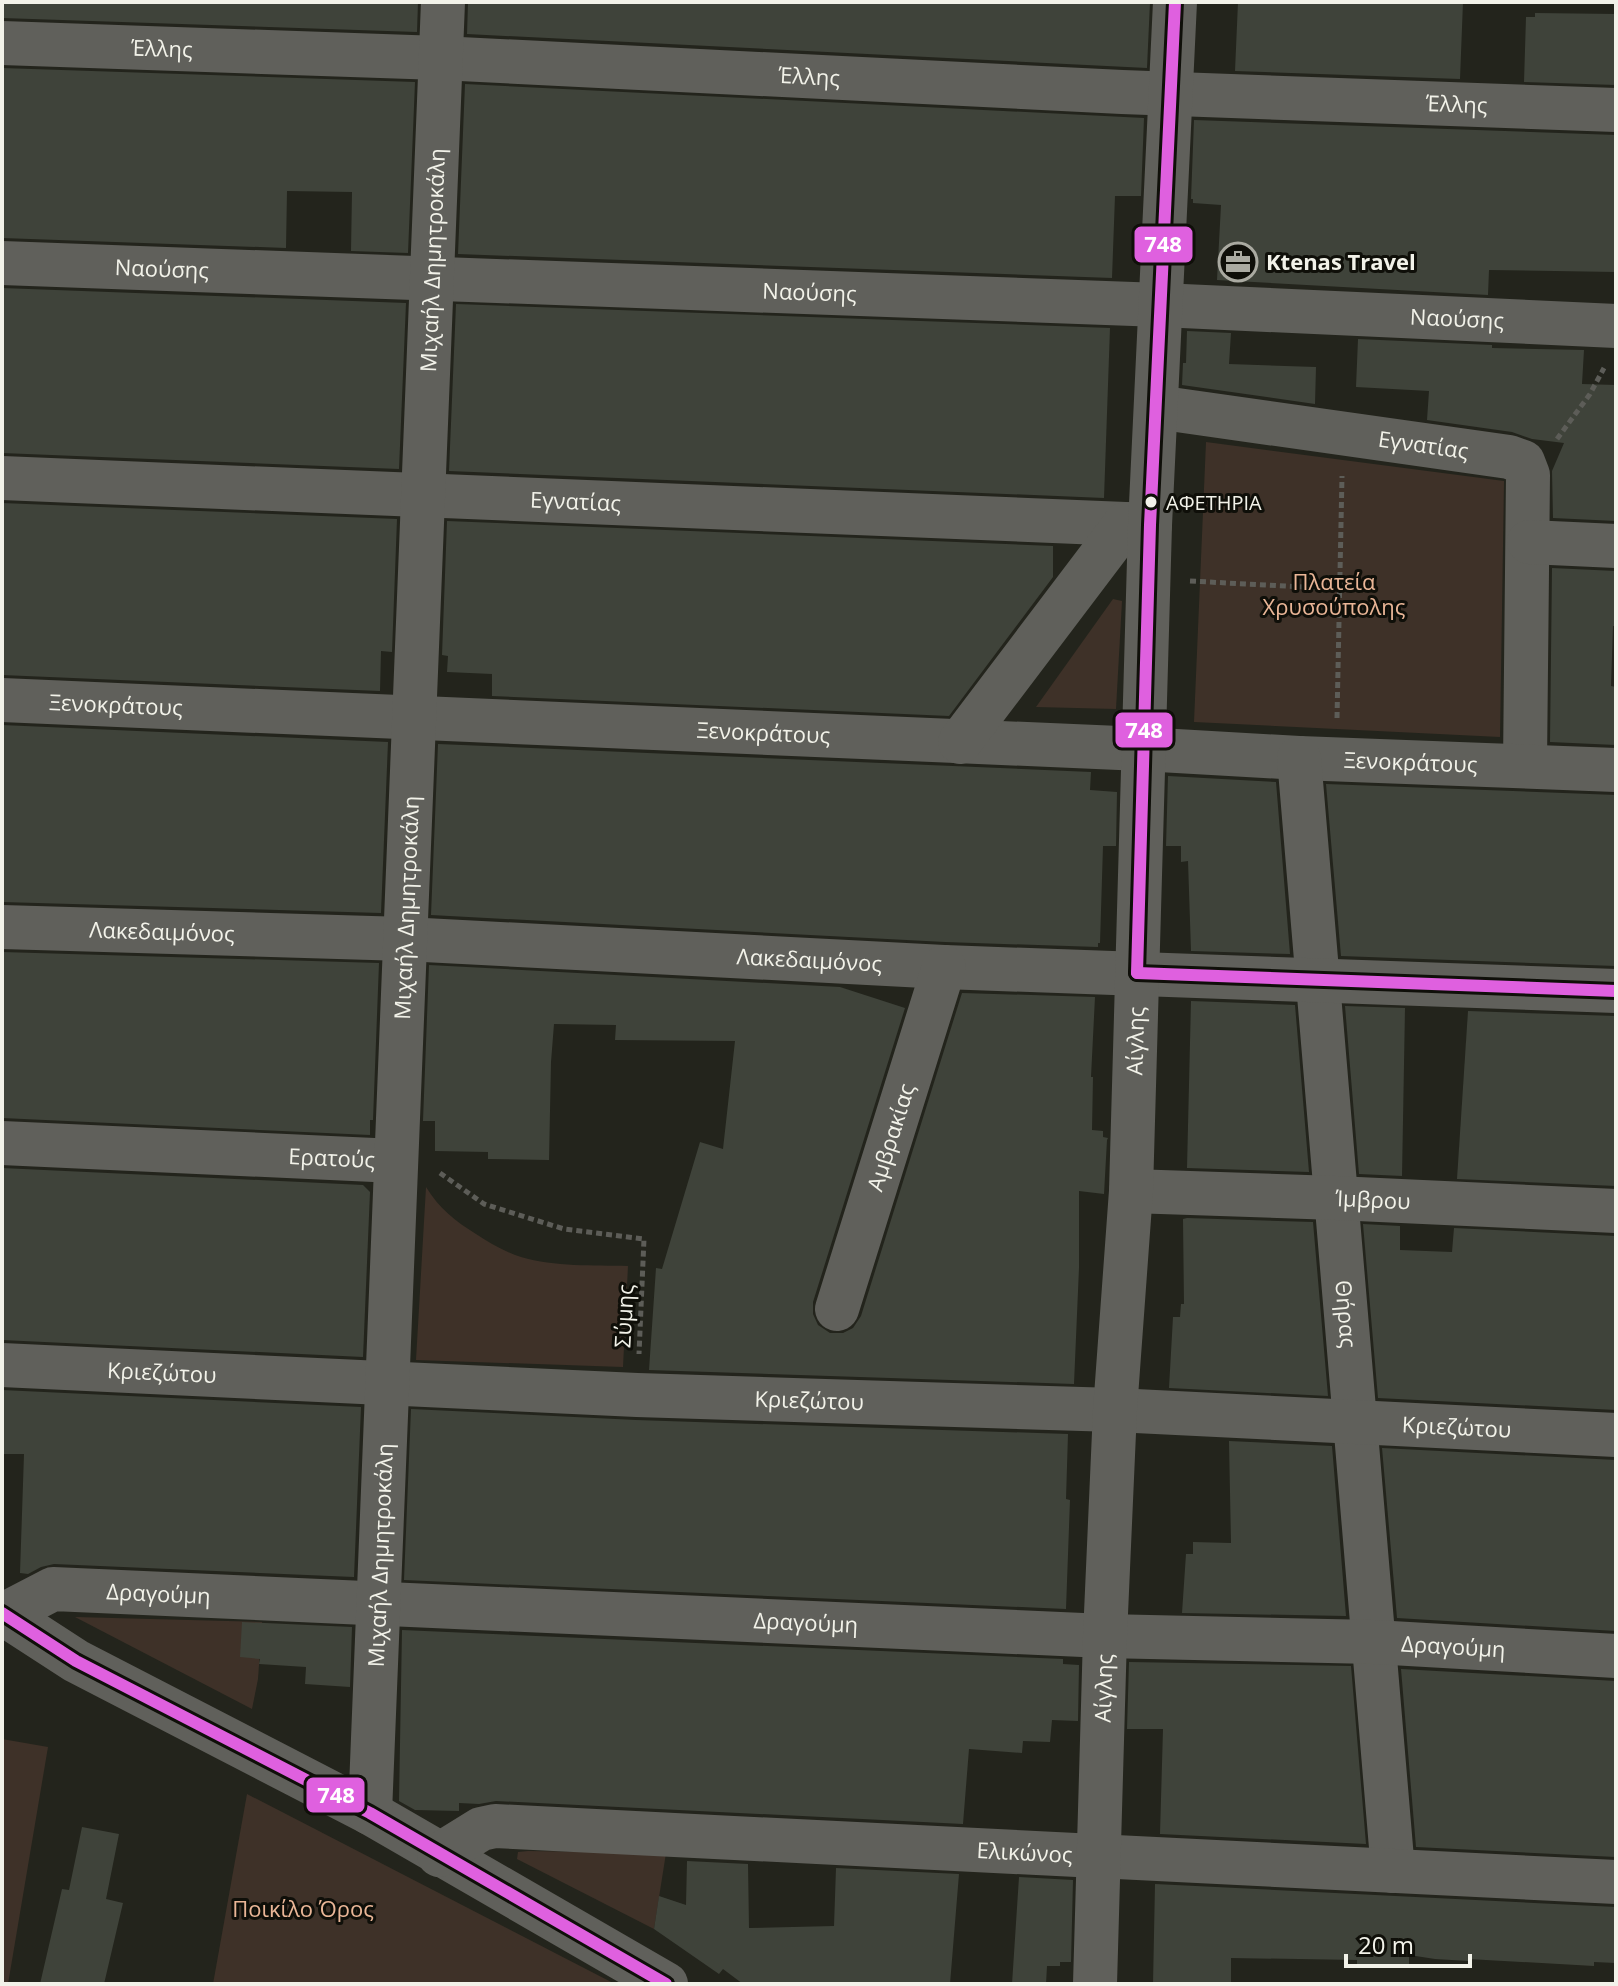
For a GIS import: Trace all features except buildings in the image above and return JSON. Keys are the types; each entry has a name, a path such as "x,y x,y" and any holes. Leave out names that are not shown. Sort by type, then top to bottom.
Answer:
{"street":[{"name":"Μιχαήλ Δημητροκάλη","path":"370,1813 443,2"},
{"name":"Αίγλης","path":"1095,1984 1115,1410 1131,1191 1149,578 1138,525 1156,407 1175,2"},
{"name":"Έλλης","path":"2,43 440,58 1122,92 1616,110"},
{"name":"Ναούσης","path":"2,263 1161,305 1616,326"},
{"name":"Εγνατίας","path":"1156,407 1509,457 1523,462 1528,475 1529,542"},
{"name":"Εγνατίας","path":"2,478 1138,525"},
{"path":"960,742 1138,525"},
{"path":"1525,765 1529,542 1616,546"},
{"name":"Ξενοκράτους","path":"2,700 1616,770"},
{"name":"Θήρας","path":"1318,759 1318,981 1393,1871"},
{"name":"Λακεδαιμόνος","path":"2,927 405,939 944,967 1616,991"},
{"name":"Αμβρακίας","path":"837,1309 944,967"},
{"name":"Ερατούς","path":"2,1143 396,1161"},
{"name":"Ίμβρου","path":"1131,1191 1616,1211"},
{"name":"Κριεζώτου","path":"2,1365 637,1395 1115,1410 1616,1435"},
{"name":"Δραγούμη","path":"3,1614 53,1589 1105,1636 1374,1642 1616,1656"},
{"path":"3,1614 76,1661 370,1813 666,1984"},
{"name":"Ελικώνος","path":"439,1855 481,1829 495,1826 1616,1882"}],"path":[{"path":"1560,437 1590,394"},
{"path":"1318,759 1340,589 1343,433"},
{"path":"1149,578 1340,589"},
{"name":"Ερατούς","path":"396,1161 434,1169 484,1204 564,1229 644,1239"},
{"name":"Σύμης","path":"637,1395 644,1239"}],"green space":[{"name":"Πλατεία Χρυσούπολης","path":"1206,442 1504,481 1500,737 1194,722"},
{"path":"1113,599 1122,601 1116,709 1036,707"},
{"path":"426,1187 442,1208 461,1224 515,1255 561,1264 628,1266 623,1367 416,1360"},
{"path":"75,1617 262,1622 258,1679 252,1709"},
{"path":"2,1739 48,1747 8,1984 2,1984"},
{"name":"Ποικίλο Όρος","path":"247,1794 615,1984 213,1984"},
{"path":"518,1852 666,1853 654,1929 517,1859"}],"transit line":[{"name":"748","path":"1137,973 1150,525 1175,2"},
{"name":"748","path":"1137,973 1616,991"},
{"name":"748","path":"2,1613 76,1661 370,1813 666,1984"}],"place":[{"name":"Ktenas Travel","path":"1238,262"},
{"name":"ΑΦΕΤΗΡΙΑ","path":"1151,502"}]}
